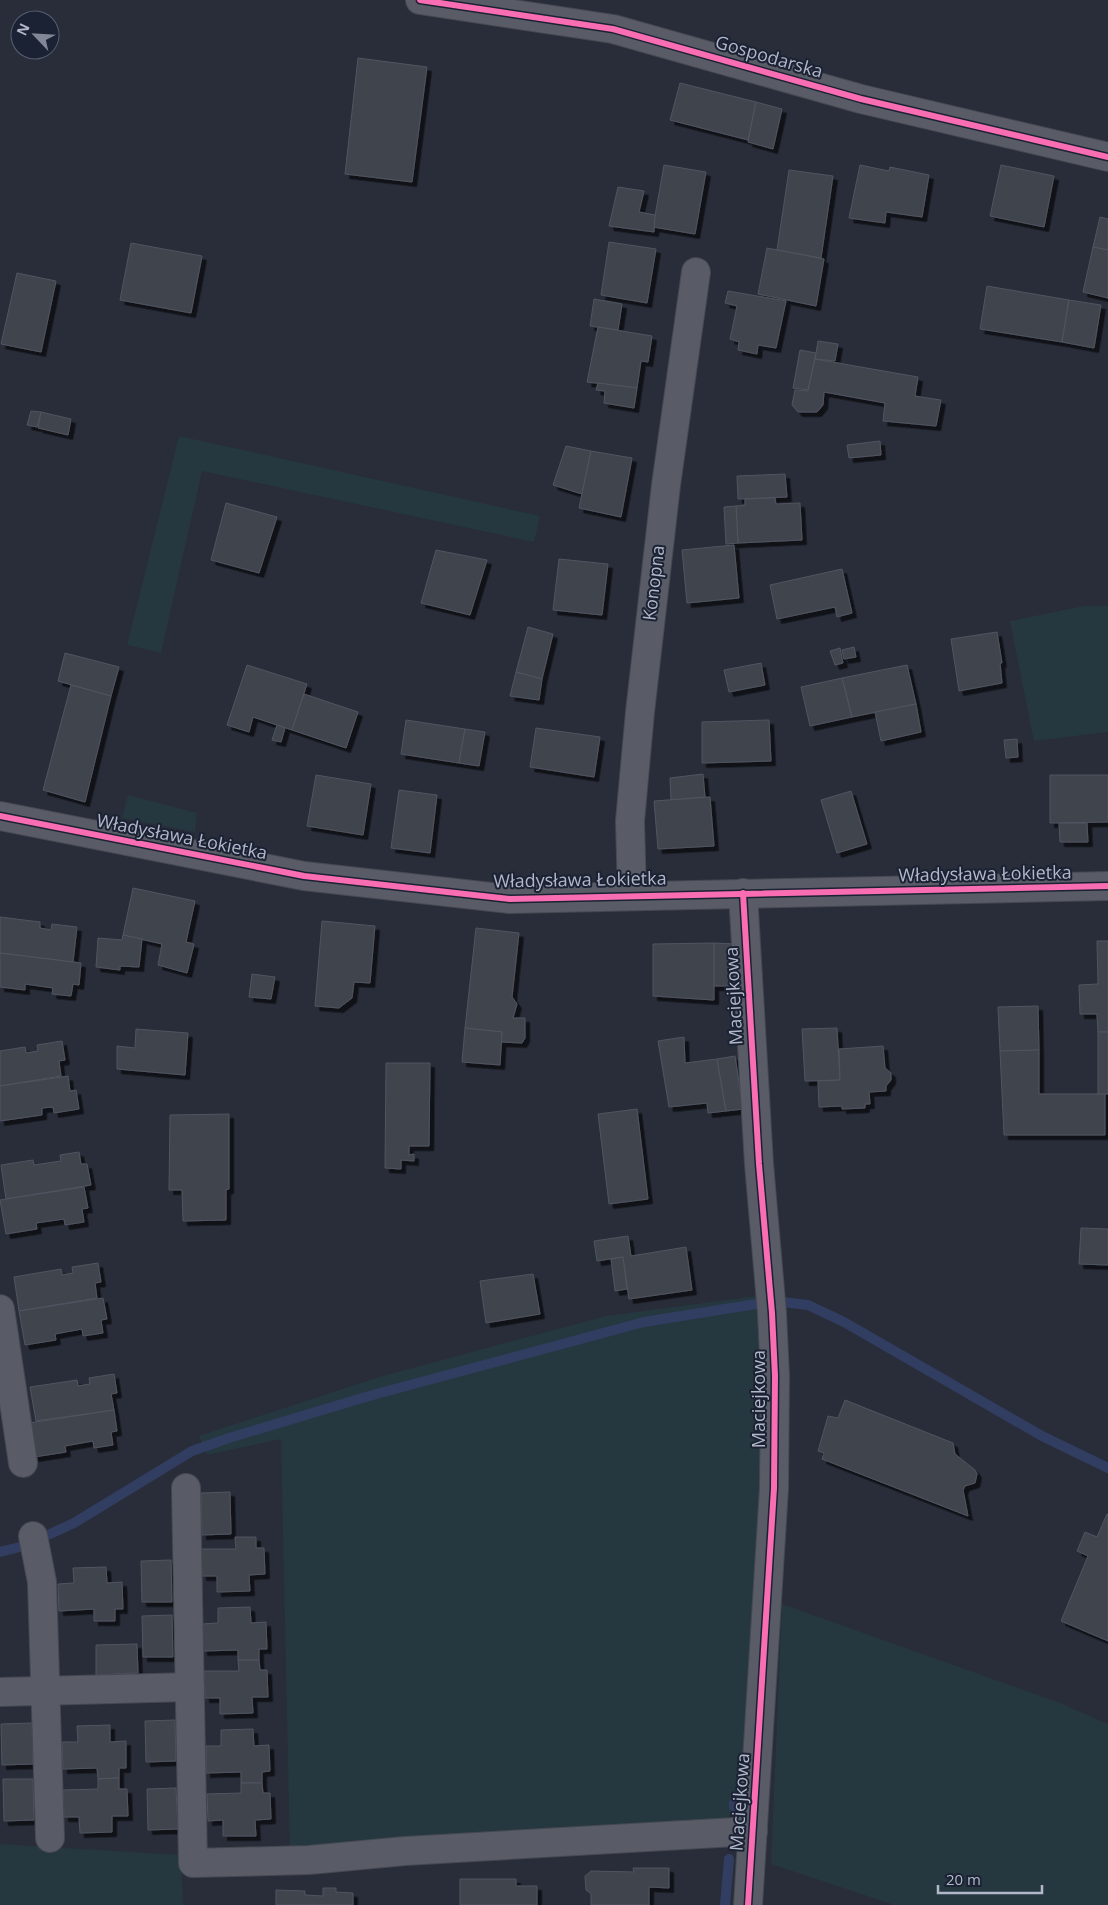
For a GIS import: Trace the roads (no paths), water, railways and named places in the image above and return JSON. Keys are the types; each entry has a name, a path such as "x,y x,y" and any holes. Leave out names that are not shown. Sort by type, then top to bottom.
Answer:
{"street":[{"name":"Gospodarska","path":"420,0 613,29 861,99 1108,157"},
{"name":"Konopna","path":"632,896 630,821 640,712 666,485 696,272"},
{"name":"Władysława Łokietka","path":"0,816 304,876 510,899 1108,886"},
{"name":"Maciejkowa","path":"743,893 759,1164 772,1313 775,1376 774,1488 748,1905"},
{"path":"0,1308 22,1463"},
{"path":"186,1488 193,1863 309,1860 405,1851 753,1831"},
{"path":"33,1536 42,1582 50,1838"},
{"path":"0,1692 190,1687"}],"waterway":[{"path":"782,1302 808,1305 844,1322 1042,1436 1108,1468"},
{"path":"0,1552 24,1546 74,1523 192,1451 229,1438 369,1396 644,1322 756,1304"},
{"path":"725,1905 729,1859"}]}
